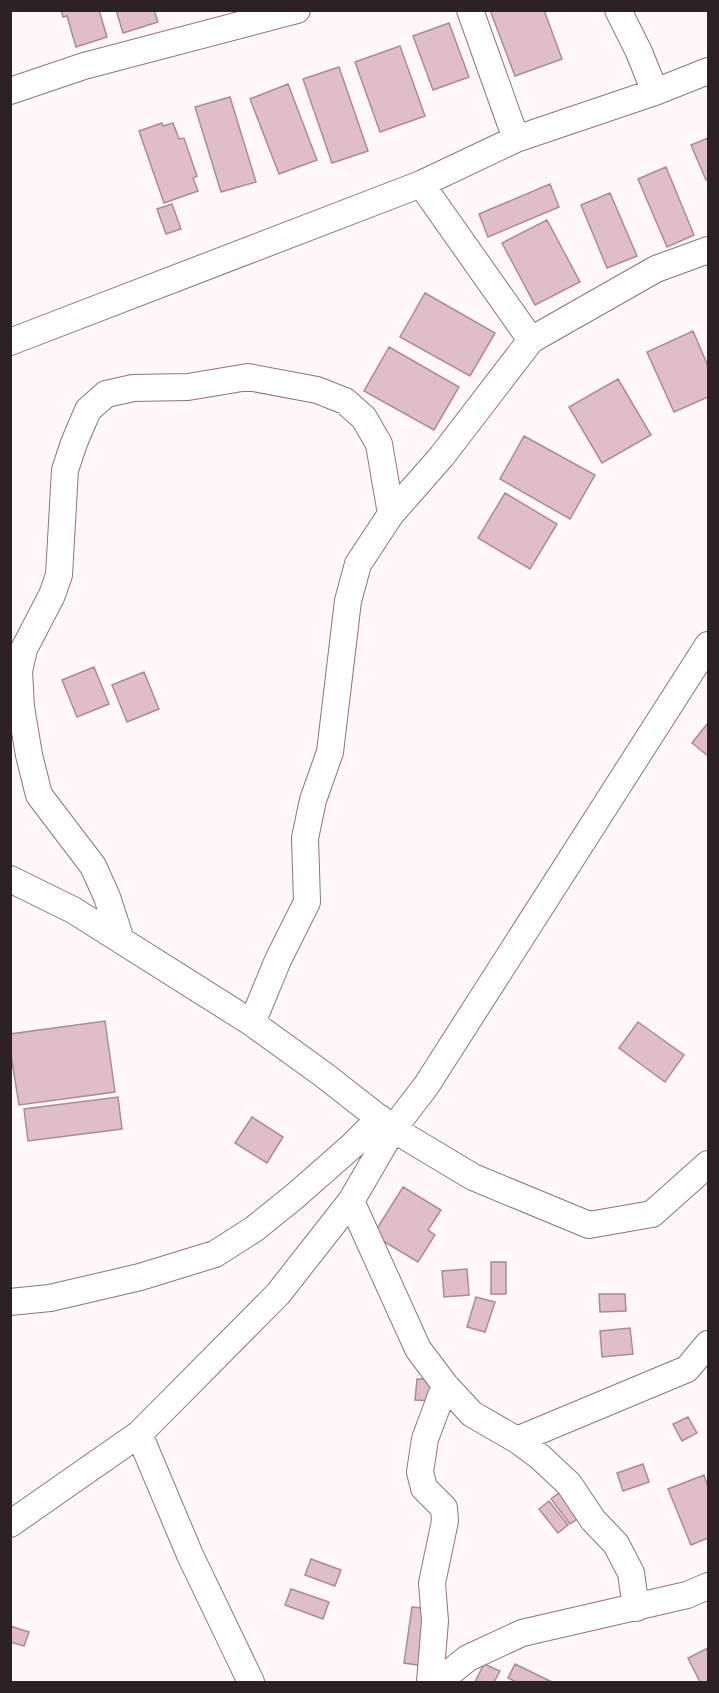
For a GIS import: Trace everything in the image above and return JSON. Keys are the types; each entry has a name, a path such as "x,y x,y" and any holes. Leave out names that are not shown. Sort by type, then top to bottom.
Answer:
{"street":[{"path":"10,91 84,66 297,10"},
{"path":"470,10 516,139"},
{"path":"618,10 639,52 655,92"},
{"path":"10,342 421,184 516,139 655,92 708,71"},
{"path":"421,184 531,339"},
{"path":"252,1023 278,960 307,902 305,838 313,800 330,752 348,602 358,564 391,514 442,456 531,339 656,269 708,250"},
{"path":"121,940 107,897 93,866 39,795 21,707 20,671 24,649 52,595 59,575 65,470 88,410 106,394 133,388 188,387 248,377 317,390 345,401 364,418 379,444 391,514"},
{"path":"10,1302 50,1298 128,1280 215,1254 254,1229 353,1145 387,1124 426,1086 708,645"},
{"path":"10,879 73,910 252,1023 387,1124 473,1177 589,1226 652,1214 708,1164"},
{"path":"10,1524 139,1434 278,1294 351,1200 387,1124"},
{"path":"351,1200 418,1349 445,1385 472,1414 517,1440 539,1456 569,1484 593,1520 616,1544 631,1573 636,1608"},
{"path":"517,1440 687,1369 708,1344"},
{"path":"430,1683 435,1621 432,1582 445,1521 444,1508 424,1488 420,1472 425,1439 445,1385"},
{"path":"139,1434 190,1555 251,1683"},
{"path":"438,1683 468,1658 522,1634 687,1595 708,1586"}],"building":[{"path":"61,10 99,10 107,37 76,47 67,16 63,17"},
{"path":"116,10 154,10 158,22 123,33"},
{"path":"490,10 544,10 562,59 515,76"},
{"path":"449,23 469,77 433,90 413,36"},
{"path":"400,46 425,116 380,132 355,62"},
{"path":"339,67 368,151 332,163 303,79"},
{"path":"288,84 317,160 279,174 250,99"},
{"path":"230,97 256,182 221,192 195,107"},
{"path":"162,123 163,126 173,123 179,139 184,138 197,176 193,178 198,191 164,203 139,131"},
{"path":"708,138 708,179 706,180 691,145"},
{"path":"666,167 694,235 667,247 638,179"},
{"path":"550,184 559,207 488,237 479,214"},
{"path":"610,193 637,256 607,268 581,205"},
{"path":"172,204 181,229 166,234 157,209"},
{"path":"547,220 580,282 535,305 502,243"},
{"path":"425,293 495,333 470,376 400,337"},
{"path":"693,331 708,366 708,397 674,412 647,352"},
{"path":"389,347 459,387 434,430 364,391"},
{"path":"618,379 651,435 602,463 569,407"},
{"path":"524,436 595,475 570,519 500,479"},
{"path":"505,493 557,524 530,569 478,538"},
{"path":"94,667 109,704 77,717 62,680"},
{"path":"144,672 159,709 127,722 112,685"},
{"path":"708,723 708,756 692,743"},
{"path":"105,1021 115,1092 19,1105 10,1049 10,1034"},
{"path":"638,1022 684,1055 665,1082 619,1048"},
{"path":"118,1097 122,1129 28,1141 24,1109"},
{"path":"252,1117 283,1137 267,1163 235,1143"},
{"path":"403,1187 441,1210 428,1230 435,1235 418,1262 373,1235"},
{"path":"491,1262 506,1262 506,1294 491,1294"},
{"path":"467,1269 469,1295 444,1297 442,1271"},
{"path":"599,1294 625,1294 626,1311 600,1312"},
{"path":"476,1297 495,1302 485,1332 467,1327"},
{"path":"630,1328 633,1354 602,1357 600,1331"},
{"path":"417,1379 432,1379 430,1401 415,1400"},
{"path":"688,1417 697,1433 682,1441 673,1424"},
{"path":"643,1464 649,1482 623,1491 617,1473"},
{"path":"704,1475 708,1487 708,1538 691,1545 668,1489"},
{"path":"563,1490 583,1515 570,1524 551,1499"},
{"path":"549,1501 568,1525 558,1533 539,1509"},
{"path":"311,1559 341,1570 335,1586 305,1575"},
{"path":"291,1589 329,1602 323,1619 285,1605"},
{"path":"412,1607 431,1609 424,1666 404,1663"},
{"path":"10,1626 29,1632 24,1646 10,1642"},
{"path":"708,1648 708,1682 700,1682 688,1658"},
{"path":"484,1664 500,1671 494,1682 475,1682"},
{"path":"515,1664 552,1682 516,1682 508,1678"}]}
